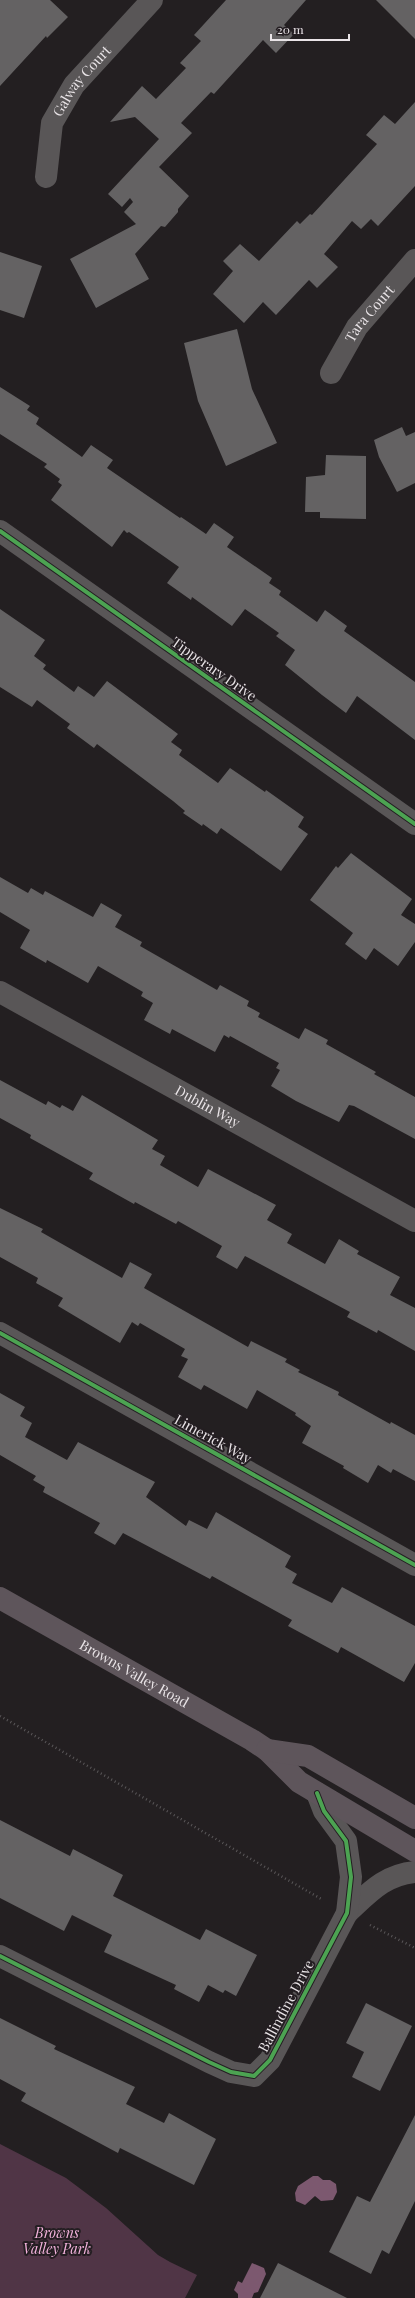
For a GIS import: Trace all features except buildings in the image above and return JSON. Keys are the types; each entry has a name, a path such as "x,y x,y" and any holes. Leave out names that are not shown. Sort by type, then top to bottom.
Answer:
{"main road":[{"name":"Browns Valley Road","path":"0,1598 267,1750 299,1782 415,1851"},
{"name":"Browns Valley Road","path":"267,1750 308,1756 415,1818"}],"street":[{"name":"Galway Court","path":"46,177 52,123 74,84 152,0"},
{"name":"Tara Court","path":"331,373 357,327 415,260"},
{"name":"Tipperary Drive","path":"0,531 415,824"},
{"name":"Dublin Way","path":"0,992 415,1221"},
{"name":"Limerick Way","path":"0,1333 415,1565"},
{"name":"Ballindine Drive","path":"0,1956 209,2062 231,2072 254,2076 270,2060 348,1914 351,1877 346,1840 324,1811 317,1793"},
{"path":"348,1914 373,1888 398,1874 415,1872"}],"path":[{"path":"0,1716 348,1914 415,1948"}],"green space":[{"name":"Browns Valley Park","path":"0,2144 66,2178 106,2208 158,2255 197,2275 185,2298 0,2298"}],"shaded area":[{"path":"313,2176 318,2176 323,2180 330,2180 336,2184 337,2192 333,2200 321,2201 315,2196 305,2205 296,2201 295,2193 298,2186"},
{"path":"252,2263 264,2268 266,2274 258,2292 254,2293 252,2298 238,2298 238,2294 234,2290 238,2281 242,2283"}],"cycle path":[{"path":"0,531 415,824"},
{"path":"0,1333 415,1565"},
{"path":"0,1956 209,2062 231,2072 254,2076 270,2060 347,1913 351,1877 346,1841 324,1811 317,1793"}]}
